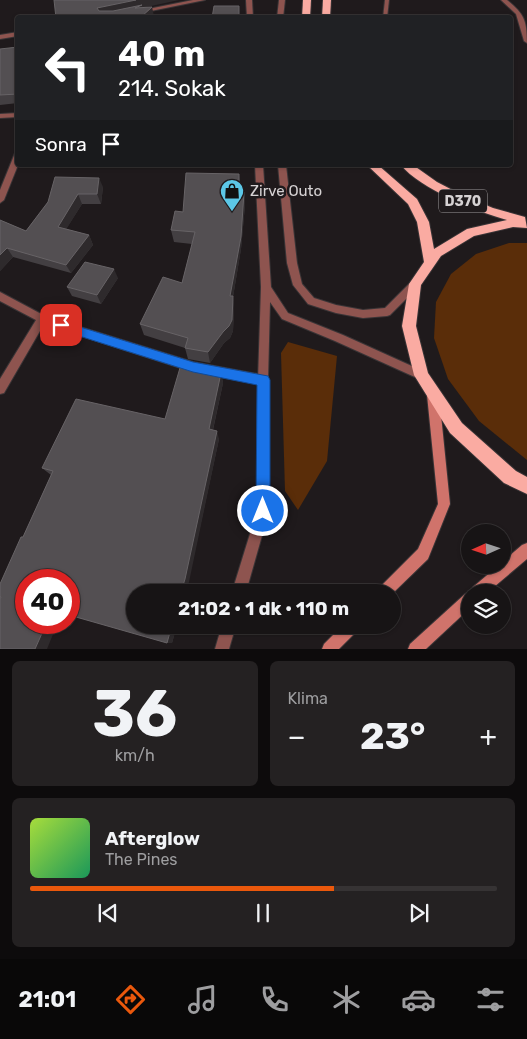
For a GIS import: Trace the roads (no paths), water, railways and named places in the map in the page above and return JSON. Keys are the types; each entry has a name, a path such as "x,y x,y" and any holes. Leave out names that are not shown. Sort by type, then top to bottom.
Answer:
{"highway":[{"path":"306,15 307,0"},
{"path":"326,15 327,0"},
{"name":"D370","path":"374,167 413,202 423,222 430,263"},
{"name":"D370","path":"409,167 432,184 467,203 527,223"},
{"path":"527,223 513,223 471,232 437,253 415,284 409,326 421,375 456,428 510,477 527,486"}],"main road":[{"path":"393,584 423,554 444,504 433,394"},
{"path":"487,584 527,550"},
{"path":"415,649 461,607"},
{"path":"330,649 344,634"}],"street":[{"path":"133,12 202,0"},
{"path":"249,0 250,15"},
{"path":"280,15 282,0"},
{"path":"504,0 519,13 527,41"},
{"path":"166,12 173,6"},
{"path":"0,37 15,34"},
{"path":"0,116 15,116"},
{"path":"0,200 15,162"},
{"path":"241,584 263,511 263,380 266,287 258,167"},
{"path":"282,167 292,263 298,284 311,301 336,309 363,314 387,312 415,284"},
{"path":"266,287 285,316 421,375"},
{"path":"0,296 42,319 193,367 263,380"},
{"path":"0,389 42,319"},
{"path":"222,649 226,634"}],"lane":[{"path":"384,15 386,0"}],"place":[{"name":"Zirve Outo","path":"232,212"}]}
